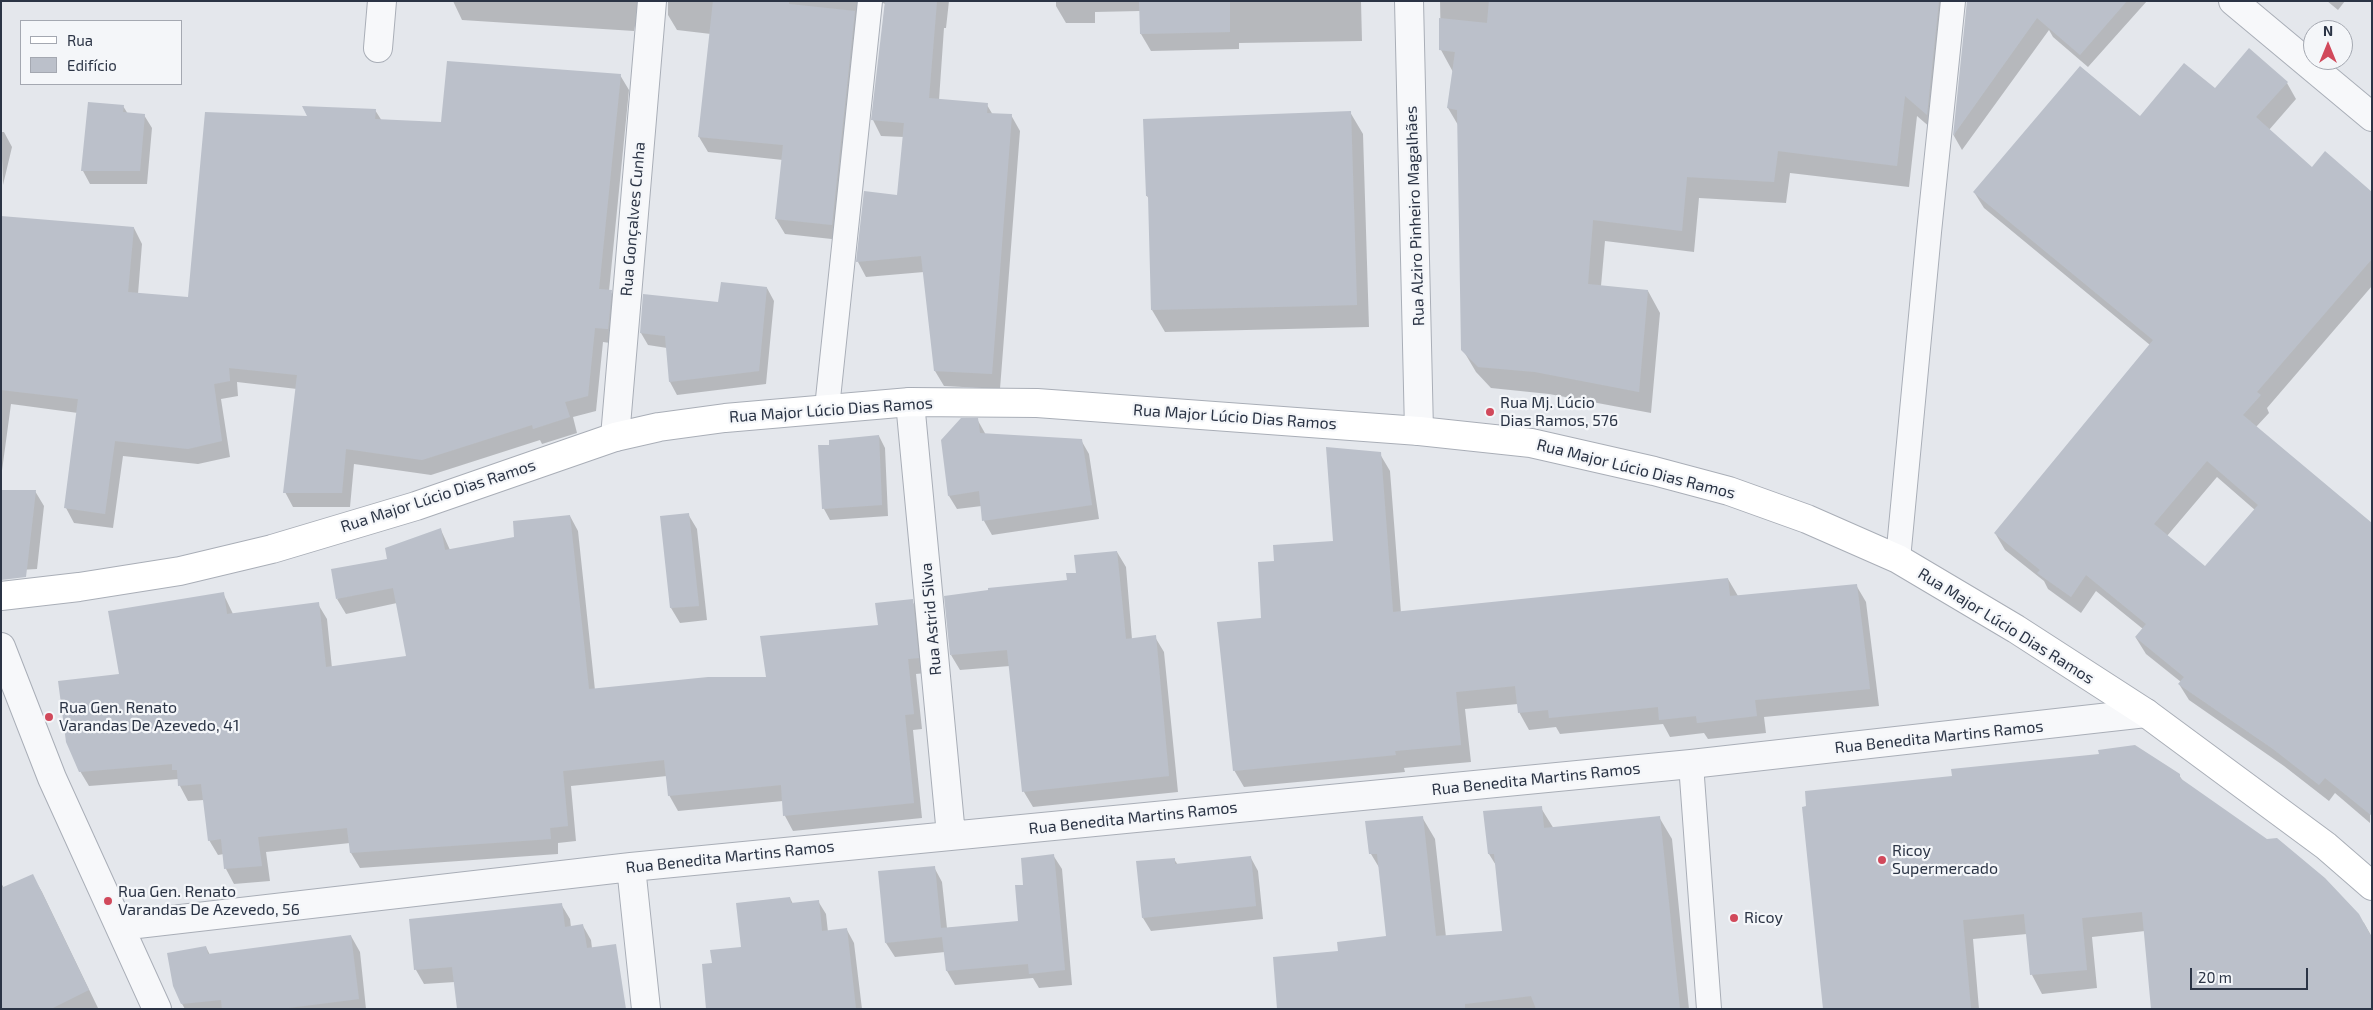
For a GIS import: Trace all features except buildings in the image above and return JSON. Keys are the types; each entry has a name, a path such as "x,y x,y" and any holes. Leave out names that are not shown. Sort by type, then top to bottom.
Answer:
{"main road":[{"name":"Rua Major Lúcio Dias Ramos","path":"1,596 79,587 180,571 272,549 416,506 615,437 659,427 716,419 910,402 1037,402 1419,431 1531,443 1654,471 1729,491 1807,519 1898,559 2016,629 2146,713 2326,846 2372,886"}],"street":[{"path":"378,48 382,1"},
{"name":"Rua Gonçalves Cunha","path":"615,437 652,1"},
{"name":"Rua Alziro Pinheiro Magalhães","path":"1409,1 1419,431"},
{"path":"2233,1 2372,117"},
{"name":"Rua Astrid Silva","path":"910,402 951,836"},
{"path":"1,647 52,778 157,1009"},
{"name":"Rua Benedita Martins Ramos","path":"120,926 631,867 1691,764 2146,713"},
{"path":"631,867 646,1009"}],"lane":[{"path":"827,408 870,1"},
{"path":"1898,559 1953,1"},
{"path":"1691,764 1709,1009"}],"place":[{"name":"Rua Mj. Lúcio Dias Ramos, 576","path":"1490,412"},
{"name":"Rua Gen. Renato Varandas De Azevedo, 41","path":"49,717"},
{"name":"Ricoy Supermercado","path":"1882,860"},
{"name":"Rua Gen. Renato Varandas De Azevedo, 56","path":"108,901"},
{"name":"Ricoy","path":"1734,918"}]}
